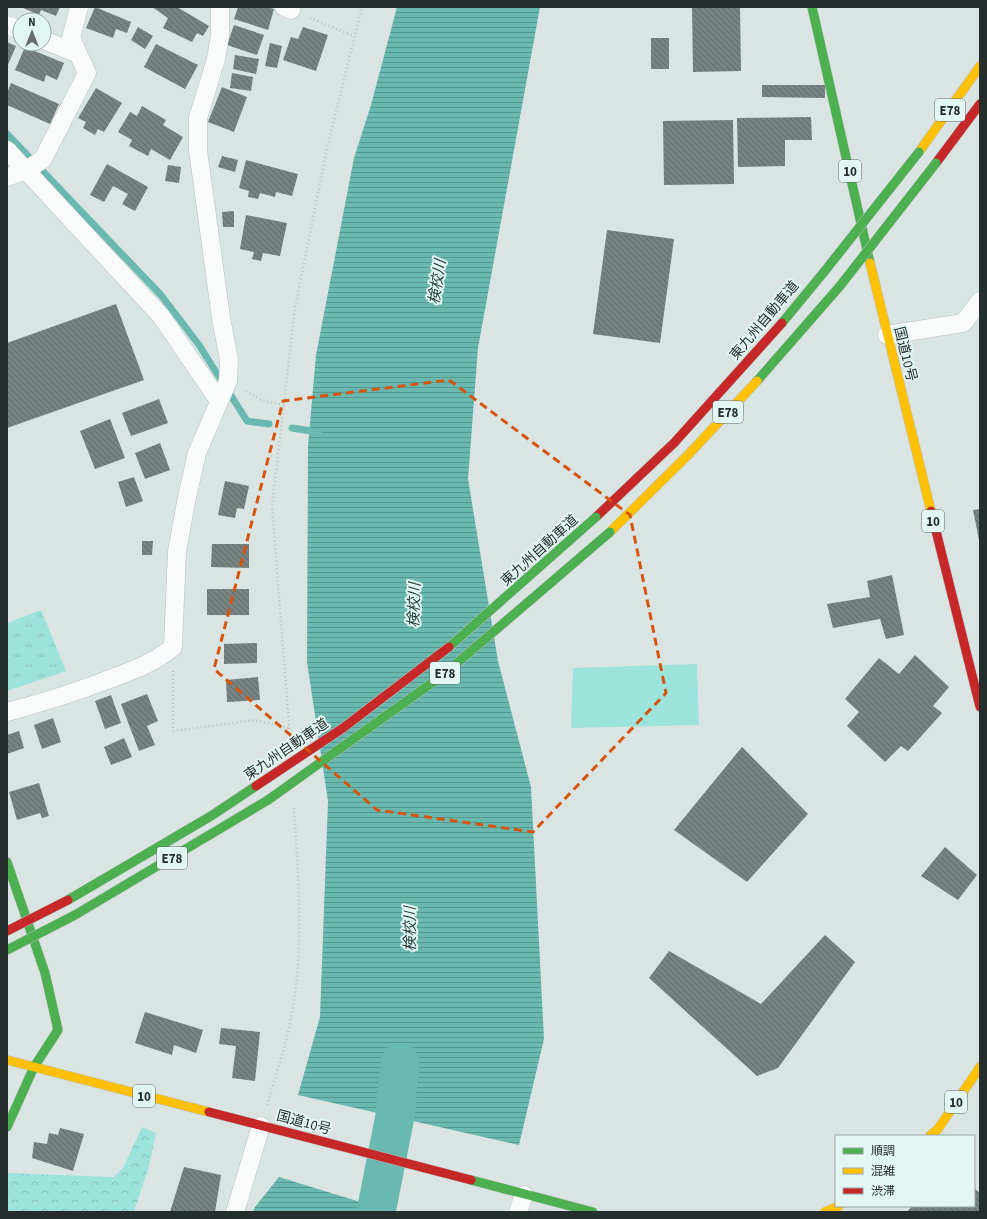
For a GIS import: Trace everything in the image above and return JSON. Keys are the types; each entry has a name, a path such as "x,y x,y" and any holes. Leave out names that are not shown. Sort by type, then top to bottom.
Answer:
{"main road":[{"name":"国道10号","path":"812,7 887,336 980,707"},
{"name":"東九州自動車道","path":"7,931 68,900 211,816 343,728 460,639 596,517 674,443 765,344 880,203 919,152 980,66"},
{"name":"E78","path":"7,950 75,915 268,800 443,675 610,532 688,455 780,357 840,286 980,104"},
{"path":"7,862 45,973 58,1030 34,1067 7,1127"},
{"name":"国道10号","path":"7,1060 593,1212"},
{"name":"10","path":"931,1135 938,1129 980,1067"},
{"path":"825,1212 837,1207"}],"street":[{"path":"7,177 27,170 43,159 87,73 71,38 79,7"},
{"path":"7,712 62,697 130,672 158,659 173,646 177,552 186,502 197,453 223,392 229,360 221,318 202,184 198,134 198,118 216,59 219,41 220,7"},
{"path":"52,43 78,54"},
{"path":"7,150 161,316 223,392"},
{"path":"887,336 964,323 980,301"},
{"path":"235,1212 261,1126"},
{"path":"516,1192 518,1212"}],"path":[{"path":"290,744 272,506 295,308 327,148 362,7"},
{"path":"287,8 354,36"},
{"path":"223,392 284,405"},
{"path":"173,646 173,731 255,720 289,728"},
{"path":"261,1126 288,1031 296,976 300,900 294,806"}],"highlighted area":[{"path":"449,380 630,515 666,693 533,832 377,810 214,669 283,401"}],"green space":[{"path":"41,610 66,671 7,691 7,623"},
{"path":"697,664 699,725 571,728 573,668"},
{"path":"142,1127 156,1133 148,1169 134,1212 7,1212 7,1173 114,1177 123,1168"}],"water":[{"path":"397,7 540,7 478,348 468,479 498,661 531,787 544,1039 519,1145 298,1095 320,1017 328,801 307,662 308,446 316,355 354,158 371,105"},
{"path":"279,1177 393,1212 253,1212 255,1207"}],"building":[{"path":"21,7 60,7 56,16 52,14 52,12 41,10 40,12 32,12"},
{"path":"95,7 131,22 127,33 116,29 113,38 86,28"},
{"path":"152,7 177,7 209,26 203,36 197,33 192,42 163,28 168,18"},
{"path":"238,7 267,7 274,9 268,30 234,19"},
{"path":"692,7 740,7 741,71 693,72"},
{"path":"234,25 264,35 257,55 227,45"},
{"path":"138,27 153,36 145,49 131,40"},
{"path":"303,27 328,35 316,71 283,60 291,37 298,39"},
{"path":"651,38 669,38 669,69 651,69"},
{"path":"7,42 12,44 12,52 13,52 7,67"},
{"path":"270,43 282,46 277,68 265,66"},
{"path":"156,44 198,65 185,89 144,67"},
{"path":"23,52 37,52 64,63 57,80 46,75 44,82 15,70"},
{"path":"235,55 259,59 256,74 233,69"},
{"path":"232,73 253,77 251,91 230,88"},
{"path":"11,83 59,104 50,124 7,105 7,93"},
{"path":"762,85 825,85 825,98 762,97"},
{"path":"222,87 247,97 234,132 208,122"},
{"path":"96,88 122,103 104,132 98,129 95,135 83,128 86,122 78,118"},
{"path":"142,106 166,120 163,125 183,137 170,160 151,149 148,156 129,146 132,140 118,132 130,112 137,116"},
{"path":"811,117 812,140 785,140 785,166 738,167 737,118"},
{"path":"733,120 734,184 664,185 663,121"},
{"path":"222,156 238,160 235,172 218,167"},
{"path":"246,160 298,174 292,196 276,192 275,197 260,193 258,199 248,197 249,191 239,188"},
{"path":"107,164 148,187 135,211 122,204 128,194 113,186 104,202 90,195"},
{"path":"168,165 181,167 179,183 165,181"},
{"path":"234,211 234,227 223,227 222,212"},
{"path":"246,215 287,223 280,256 263,253 261,261 252,259 254,252 240,249"},
{"path":"607,230 674,239 660,343 593,334"},
{"path":"116,304 144,380 7,428 7,343"},
{"path":"159,399 168,423 131,436 122,413"},
{"path":"110,419 125,458 95,469 80,431"},
{"path":"160,443 170,470 145,479 135,453"},
{"path":"134,477 143,501 126,507 118,482"},
{"path":"225,481 249,486 244,509 237,508 235,518 218,515"},
{"path":"980,509 980,540 979,540 973,510"},
{"path":"142,541 153,541 152,555 142,555"},
{"path":"212,544 249,544 249,568 211,567"},
{"path":"892,575 904,635 886,639 880,619 833,628 827,604 870,597 867,581"},
{"path":"207,589 249,589 249,615 207,615"},
{"path":"257,643 257,663 224,664 224,644"},
{"path":"915,655 949,687 933,706 942,713 908,751 901,746 885,762 847,726 859,712 845,699 879,658 899,674"},
{"path":"258,677 260,700 227,702 226,680"},
{"path":"147,694 158,721 147,726 155,745 139,751 121,704"},
{"path":"111,695 121,723 105,729 95,701"},
{"path":"53,718 61,742 42,749 34,725"},
{"path":"19,731 24,748 7,754 7,735"},
{"path":"124,738 132,757 111,765 104,747"},
{"path":"742,747 808,814 747,882 674,830"},
{"path":"39,783 49,816 42,818 40,813 17,820 9,792"},
{"path":"945,847 977,875 958,900 921,876"},
{"path":"825,935 855,962 778,1068 757,1076 649,978 669,951 761,1004"},
{"path":"145,1012 203,1030 196,1053 174,1045 172,1055 135,1043"},
{"path":"221,1028 260,1032 255,1081 232,1078 236,1046 219,1044"},
{"path":"60,1128 84,1134 73,1171 32,1158 34,1142 47,1144 49,1133 58,1135"},
{"path":"184,1167 221,1175 215,1212 170,1212"},
{"path":"975,1189 980,1193 980,1212 907,1212 911,1207 975,1207"}],"waterway":[{"path":"7,134 161,295 199,345 247,421 269,424"},
{"path":"292,428 318,432"},
{"name":"検校川","path":"377,1207 395,1116 400,1063"}],"traffic: fast":[{"path":"812,7 870,263"},
{"path":"824,272 919,152"},
{"path":"840,286 936,163"},
{"path":"782,323 824,272"},
{"path":"757,381 840,286"},
{"path":"449,647 596,517"},
{"path":"268,800 443,675 610,532"},
{"path":"68,900 211,816 256,786"},
{"path":"75,915 268,800"},
{"path":"7,862 45,973 58,1030 34,1067 7,1127"},
{"path":"7,950 75,915"},
{"path":"471,1180 593,1212"}],"traffic: slow":[{"path":"919,152 980,66"},
{"path":"870,263 931,511"},
{"path":"610,532 688,455 757,381"},
{"path":"7,1060 209,1112"},
{"path":"931,1135 938,1129 980,1067"},
{"path":"825,1212 837,1207"}],"traffic: jam":[{"path":"936,163 980,104"},
{"path":"596,517 674,443 782,323"},
{"path":"931,511 980,707"},
{"path":"256,786 343,728 449,647"},
{"path":"7,931 68,900"},
{"path":"209,1112 471,1180"}]}
